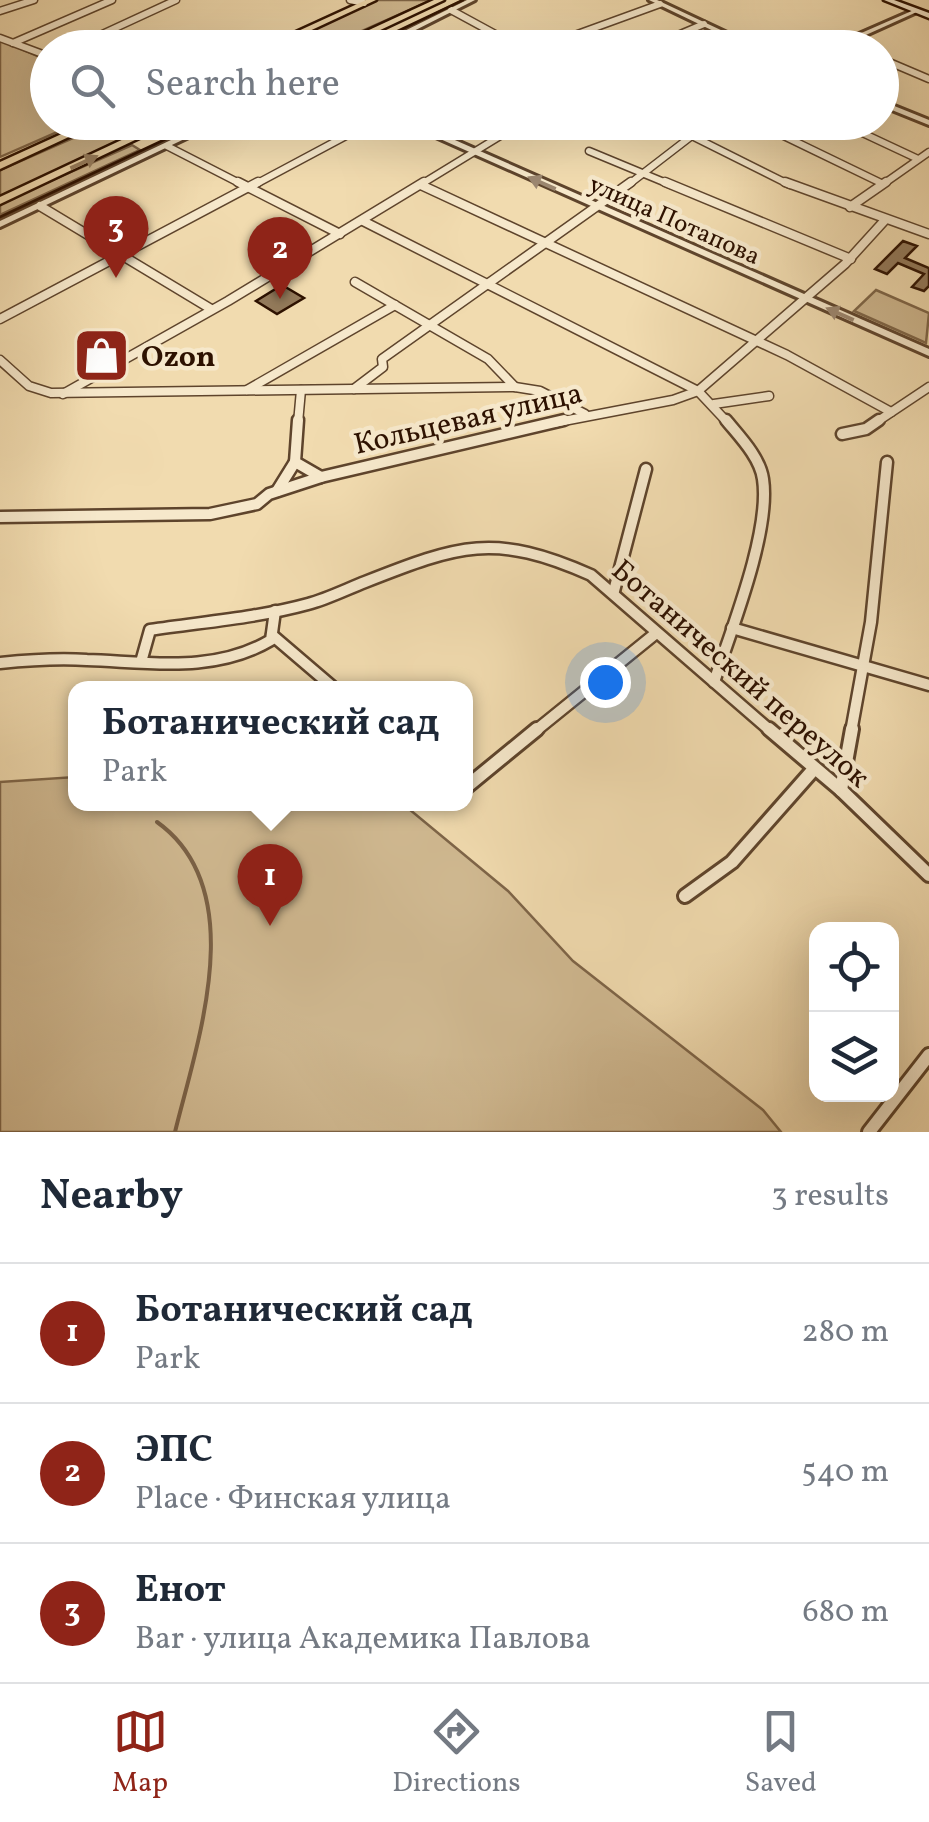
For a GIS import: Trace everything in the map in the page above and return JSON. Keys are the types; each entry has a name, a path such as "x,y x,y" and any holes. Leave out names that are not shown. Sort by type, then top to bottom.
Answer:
{"main road":[{"path":"374,30 440,0"},
{"path":"888,0 929,16"},
{"path":"305,30 368,2"},
{"path":"0,166 58,140"},
{"path":"0,201 130,140"}],"street":[{"path":"0,11 34,0"},
{"path":"44,30 112,0"},
{"path":"111,30 176,0"},
{"path":"350,0 368,2"},
{"path":"409,30 472,0"},
{"path":"585,30 656,2 717,30"},
{"path":"451,10 488,30"},
{"path":"871,30 916,11"},
{"path":"690,30 704,24"},
{"path":"14,43 30,36"},
{"path":"0,38 30,49"},
{"path":"899,66 929,79"},
{"path":"899,110 929,123"},
{"path":"0,224 179,140"},
{"path":"0,320 338,140"},
{"name":"улица Потапова","path":"446,140 929,353"},
{"path":"62,394 212,310 495,140"},
{"path":"354,388 383,367 382,360 686,140"},
{"path":"694,140 850,208 929,234"},
{"path":"792,140 880,183"},
{"path":"878,140 918,158"},
{"path":"167,146 340,234"},
{"path":"589,151 850,259"},
{"path":"850,208 880,183 929,152"},
{"path":"421,185 756,342 891,412"},
{"path":"40,206 212,310"},
{"name":"Кольцевая улица","path":"0,518 210,514 257,504 277,491 322,477 586,415 674,400 698,391 756,342 850,259 885,220"},
{"path":"363,221 698,391 714,404 760,466 764,479 764,504 714,682"},
{"path":"355,282 434,325 442,336 506,368 514,387"},
{"path":"246,391 395,305"},
{"path":"0,360 33,388 62,394 514,387 540,391 586,415"},
{"path":"842,434 866,429 929,387"},
{"path":"277,491 294,462 301,390"},
{"path":"714,404 769,396"},
{"path":"294,462 322,477"},
{"path":"841,790 871,622 887,462"},
{"path":"614,591 646,468"},
{"name":"Ботанический переулок","path":"140,662 150,630 309,604 440,552 471,546 498,547 564,563 614,591 655,634 841,790 929,875"},
{"path":"0,662 230,658 263,646 272,635 275,612"},
{"path":"732,628 929,685"},
{"path":"473,782 655,634"},
{"path":"272,635 326,681"},
{"path":"685,896 732,862 814,770"},
{"path":"870,1132 929,1056"}],"shaded area":[{"path":"377,0 432,0 364,30 311,30"},
{"path":"0,40 30,53 30,140 39,140 0,157"},
{"path":"68,140 122,141 0,196 0,170"},
{"path":"132,145 140,150 0,215 0,203"},
{"path":"876,290 929,313 926,343 854,311"},
{"path":"68,777 68,811 411,811 508,891 573,961 763,1110 781,1132 0,1132 0,782"}],"building":[{"path":"903,241 917,246 905,258 929,268 929,286 924,291 912,287 924,274 898,263 887,274 875,269"},
{"path":"282,285 304,298 277,314 256,301"}],"waterway":[{"path":"157,822 186,851 203,886 210,926 204,1012 175,1132"}],"tram line":[{"path":"400,30 463,0"},
{"path":"0,217 164,140"}],"place":[{"name":"Енот","path":"116,278"},
{"name":"ЭПС","path":"280,299"},
{"name":"Ozon","path":"102,356"},
{"name":"Ботанический сад","path":"270,926"}]}
